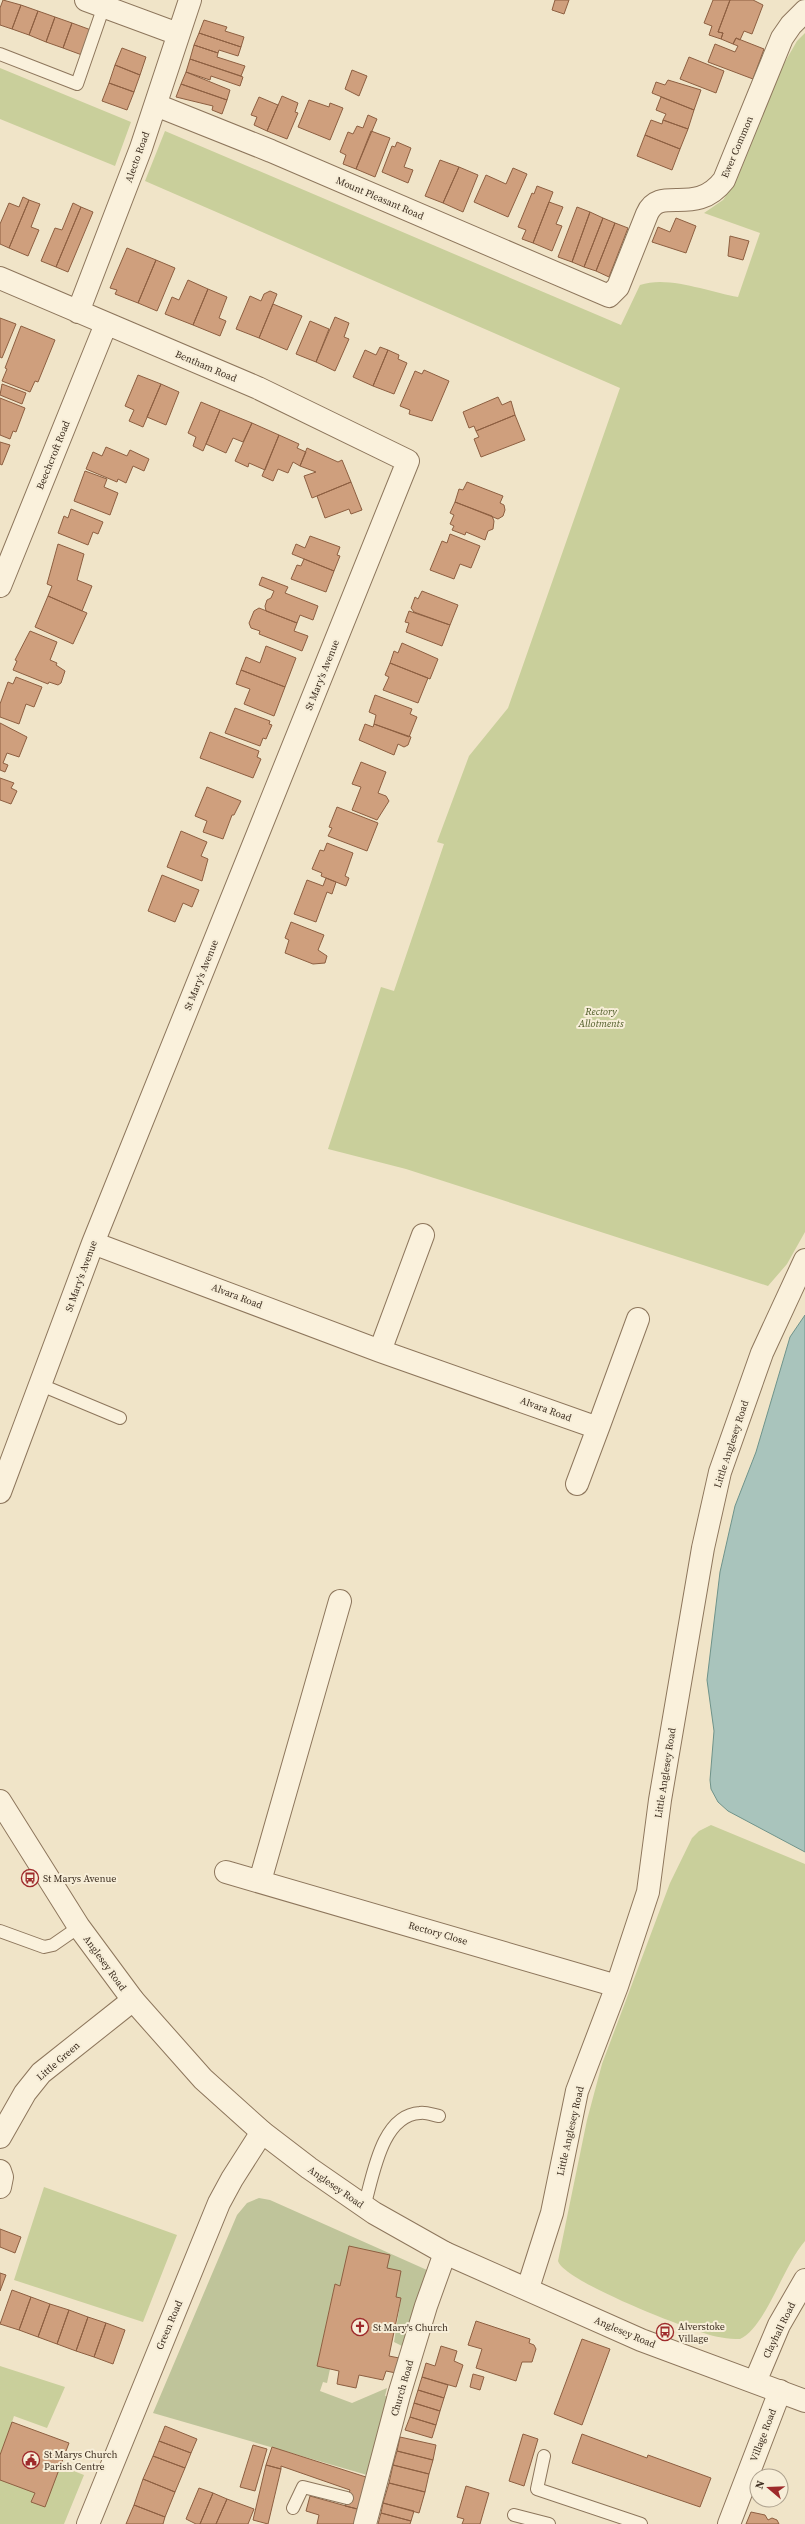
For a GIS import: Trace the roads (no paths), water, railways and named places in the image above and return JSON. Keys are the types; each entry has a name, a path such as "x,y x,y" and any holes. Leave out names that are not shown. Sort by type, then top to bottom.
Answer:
{"street":[{"name":"Alecto Road","path":"78,312 156,105 190,0"},
{"path":"99,2 178,34"},
{"name":"Ewer Common","path":"603,295 609,296 616,291 654,203 660,200 698,200 714,191 724,180 782,38 791,25 805,11"},
{"name":"Mount Pleasant Road","path":"156,105 420,214 603,295"},
{"name":"Bentham Road","path":"0,278 258,388 408,461"},
{"name":"Beechcroft Road","path":"0,586 106,324"},
{"name":"St Mary's Avenue","path":"0,1492 94,1243 408,461"},
{"path":"380,1351 423,1235"},
{"name":"Alvara Road","path":"94,1243 380,1351 598,1428"},
{"name":"Little Anglesey Road","path":"528,2288 552,2213 577,2091 617,1986 648,1892 661,1792 703,1548 719,1478 762,1354 805,1260"},
{"path":"578,1484 638,1319"},
{"path":"260,1881 340,1601"},
{"name":"Anglesey Road","path":"0,1801 79,1927 133,2000 203,2079 262,2132 364,2207 445,2253 528,2288 641,2340 780,2390 805,2401"},
{"name":"Rectory Close","path":"226,1872 617,1986"},
{"name":"Little Green","path":"0,2136 25,2093 41,2073 133,2000"},
{"name":"Green Road","path":"91,2523 219,2203 232,2179 262,2132"},
{"path":"0,2171 2,2182 0,2187"},
{"name":"Church Road","path":"366,2510 426,2306 445,2253"},
{"name":"Clayhall Road","path":"755,2382 779,2325 805,2280"},
{"name":"Village Road","path":"729,2524 780,2390"}],"lane":[{"path":"0,54 77,84 99,2"},
{"path":"41,1384 120,1418"},
{"path":"0,1931 44,1947 53,1945 79,1927"},
{"path":"364,2207 384,2138 396,2124 406,2117 420,2113 439,2116"},
{"path":"544,2456 538,2489 640,2524"},
{"path":"294,2508 304,2487 347,2498"},
{"path":"514,2515 549,2524"}],"water":[{"path":"805,1315 805,1852 728,1811 718,1802 711,1789 710,1780 714,1731 707,1680 720,1572 735,1506 756,1452 790,1337"}],"place":[{"name":"St Marys Avenue","path":"30,1878"},
{"name":"St Mary's Church","path":"360,2327"},
{"name":"Alverstoke Village","path":"665,2332"},
{"name":"St Marys Church Parish Centre","path":"31,2460"}],"park label":[{"name":"Rectory Allotments","path":"601,1016"}]}
